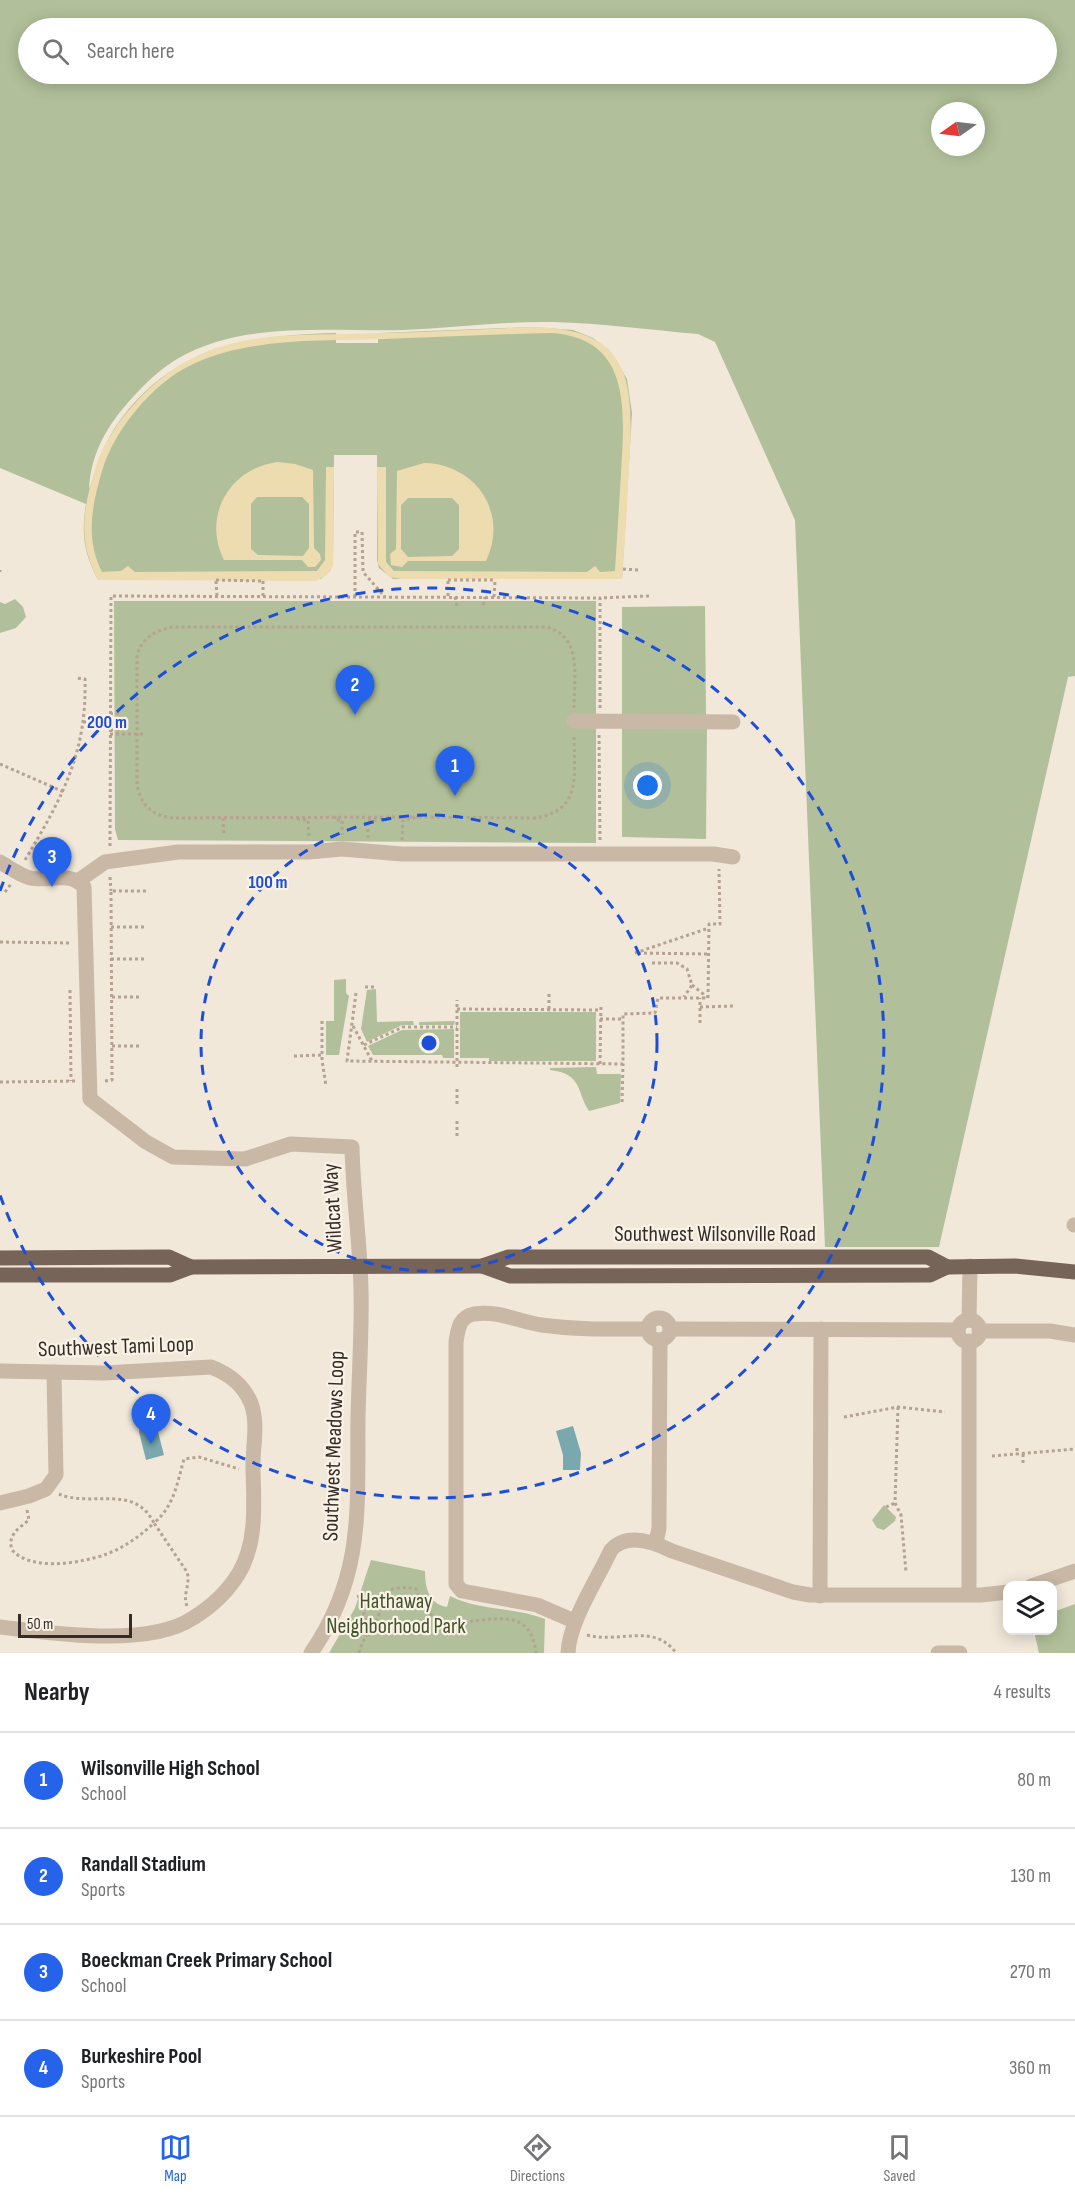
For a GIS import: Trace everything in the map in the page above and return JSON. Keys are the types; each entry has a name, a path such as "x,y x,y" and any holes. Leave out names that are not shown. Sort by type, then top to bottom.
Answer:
{"main road":[{"name":"Southwest Wilsonville Road","path":"0,1275 170,1275 191,1267 482,1266 508,1257 585,1256 928,1257 947,1267 1015,1266 1075,1272"},
{"name":"Southwest Wilsonville Road","path":"0,1258 169,1257 191,1267"}],"street":[{"path":"574,721 733,722"},
{"path":"0,862 30,878 61,877 78,881 110,862 178,852 309,852 368,849 402,854 713,854 734,857"},
{"path":"78,881 86,895 90,1081"},
{"name":"Wildcat Way","path":"90,1081 90,1099 147,1142 173,1157 245,1158 291,1144 352,1148 358,1266"},
{"name":"Southwest Meadows Loop","path":"311,1653 333,1620 346,1589 354,1554 358,1516 361,1287 358,1266"},
{"path":"969,1594 970,1266"},
{"path":"573,1625 537,1605 462,1591 456,1584 456,1342 458,1327 463,1319 474,1314 510,1315 532,1324 551,1327 659,1333 821,1329 1050,1331 1075,1335"},
{"path":"819,1596 821,1329"},
{"path":"656,1542 659,1528 659,1333"},
{"name":"Southwest Tami Loop","path":"0,1371 104,1373 194,1366 211,1367 226,1373 238,1383 251,1403 256,1439 253,1471 255,1503 252,1531 245,1558 231,1585 193,1618 160,1632 124,1636 0,1627"},
{"path":"0,1503 24,1498 46,1489 56,1475 58,1461 54,1372"},
{"path":"568,1653 573,1625 615,1547 636,1540 656,1542 672,1551 793,1592 819,1596 1003,1592"},
{"path":"1045,1581 1075,1570"},
{"path":"938,1653 960,1653"}],"path":[{"path":"355,597 355,532 362,532 363,572 385,597"},
{"path":"623,569 638,570"},
{"path":"448,597 448,580 495,580 494,597"},
{"path":"217,596 216,581 263,581 263,596"},
{"path":"110,862 111,596 650,596"},
{"path":"455,597 457,606"},
{"path":"483,605 484,597"},
{"path":"600,597 600,696"},
{"path":"173,627 538,627 556,629 568,639 574,653 574,721 575,786 573,795 561,807 547,815 533,818 335,816 167,818 148,809 138,788 138,650 148,637 173,627"},
{"path":"5,892 64,792 74,764 83,722 85,679 76,678"},
{"path":"110,714 122,713"},
{"path":"83,722 110,722"},
{"path":"110,732 121,730"},
{"path":"110,732 144,734"},
{"path":"600,747 600,854"},
{"path":"0,764 64,792"},
{"path":"335,816 335,820 342,820 342,849"},
{"path":"368,849 368,820 375,820 375,816"},
{"path":"402,854 403,820 419,817"},
{"path":"223,818 224,835"},
{"path":"293,818 308,820 309,852"},
{"path":"708,998 709,924 720,924 720,874 715,863"},
{"path":"0,1082 112,1080 111,891 149,891"},
{"path":"111,927 144,927"},
{"path":"708,954 635,953 709,928"},
{"path":"0,942 70,943 70,954"},
{"path":"111,959 144,959"},
{"path":"652,963 677,963 684,966 690,973 692,985 708,998"},
{"path":"683,998 692,985"},
{"path":"365,987 376,987"},
{"path":"70,989 71,1081"},
{"path":"549,992 549,1009"},
{"path":"356,993 347,1060 457,1065 623,1064"},
{"path":"112,997 139,997"},
{"path":"622,1102 623,1014 655,1013 658,998 708,998"},
{"path":"700,998 700,1023"},
{"path":"457,1000 457,1065"},
{"path":"600,1064 601,1004"},
{"path":"700,1007 733,1006"},
{"path":"457,1009 600,1010"},
{"path":"600,1019 623,1019"},
{"path":"322,1021 322,1055 326,1086"},
{"path":"416,1022 416,1027"},
{"path":"353,1026 372,1061"},
{"path":"363,1045 403,1027 457,1027"},
{"path":"112,1046 139,1046"},
{"path":"294,1056 322,1055"},
{"path":"457,1088 457,1104"},
{"path":"457,1121 457,1138"},
{"path":"844,1417 898,1407 945,1412"},
{"path":"898,1407 895,1503 901,1515 906,1572"},
{"path":"1053,1442 1053,1449"},
{"path":"1017,1448 1017,1455"},
{"path":"992,1456 1017,1455 1053,1449 1075,1449"},
{"path":"1060,1449 1060,1456"},
{"path":"1023,1454 1023,1463"},
{"path":"24,1498 30,1520 15,1531 10,1544 18,1557 46,1563 106,1554 135,1539 165,1514 174,1498 184,1460 199,1457 228,1467 253,1471"},
{"path":"46,1489 64,1496 118,1499 148,1510 154,1523 187,1572 189,1578 184,1600 193,1618"},
{"path":"886,1507 895,1503"},
{"path":"359,1653 368,1629 377,1620 388,1591 413,1588 425,1608 441,1620 491,1618 523,1623 531,1633 536,1653"},
{"path":"346,1589 357,1594 368,1629"},
{"path":"573,1625 599,1638 647,1635 669,1642 676,1653"}],"green space":[{"path":"0,0 1075,0 1075,676 1068,677 939,1247 825,1247 795,520 715,342 698,334 553,322 404,330 288,331 230,338 177,359 148,381 124,407 102,439 90,476 89,489 110,436 135,402 158,380 211,351 270,337 303,334 336,333 336,343 378,343 378,333 531,327 573,330 593,338 609,350 627,379 632,413 622,579 393,579 379,568 377,560 377,455 334,455 333,561 330,571 321,579 98,580 85,543 86,504 0,468"},
{"path":"15,599 23,607 26,617 16,628 0,633 0,602 5,604"},
{"path":"114,601 596,601 596,843 118,840 115,829"},
{"path":"705,606 706,715 622,715 622,607"},
{"path":"707,727 706,839 622,837 622,728"},
{"path":"346,979 346,993 349,996 339,1055 326,1055 326,1021 334,1021 334,980"},
{"path":"376,989 377,1022 413,1021 414,1025 402,1025 367,1042 361,1029 367,990"},
{"path":"460,1012 596,1012 596,1061 489,1061 489,1058 460,1058"},
{"path":"455,1021 454,1025 419,1025 419,1022"},
{"path":"454,1029 454,1058 443,1058 442,1055 373,1055 368,1046 402,1030"},
{"path":"596,1067 597,1074 621,1074 620,1103 589,1111 573,1079 561,1072 550,1070 550,1068"},
{"path":"884,1505 896,1517 895,1521 884,1530 877,1528 872,1520"},
{"name":"Hathaway Neighborhood Park","path":"371,1560 425,1571 429,1594 441,1605 447,1607 450,1596 473,1604 522,1612 545,1619 544,1653 329,1653 355,1608"},
{"path":"1075,1604 1075,1653 1039,1653 1035,1635 1057,1635 1057,1611"}],"sand":[{"path":"531,327 565,330 590,338 609,350 620,366 627,386 630,410 622,579 401,579 389,577 378,564 377,467 386,467 386,562 394,571 587,572 595,566 600,572 615,571 623,428 618,384 611,365 598,349 579,338 552,333 286,342 237,349 191,365 163,383 137,409 125,424 108,455 95,496 92,522 93,547 102,572 121,571 128,566 135,572 317,571 325,560 326,467 334,467 333,566 326,576 315,581 98,580 87,551 84,524 88,496 99,457 113,432 137,401 164,376 192,358 220,347 281,336"},
{"path":"277,462 295,464 313,470 314,548 320,554 321,560 315,567 308,567 302,560 224,560 218,543 216,527 218,512 233,484 260,466","holes":["257,497 302,497 309,504 309,548 303,556 258,555 251,549 251,504"]},
{"path":"424,463 443,466 459,472 473,482 483,494 490,509 493,526 492,543 486,561 408,561 402,567 391,565 390,554 396,549 397,471","holes":["408,498 452,498 459,505 459,549 452,556 408,557 401,549 401,505"]}],"water":[{"path":"141,1413 157,1413 158,1432 164,1455 146,1460 139,1432"},
{"path":"573,1426 581,1453 580,1470 563,1470 563,1455 556,1431"}],"place":[{"name":"Randall Stadium","path":"355,715"},
{"name":"Wilsonville High School","path":"455,796"},
{"name":"Boeckman Creek Primary School","path":"52,887"},
{"name":"Burkeshire Pool","path":"151,1444"}]}
